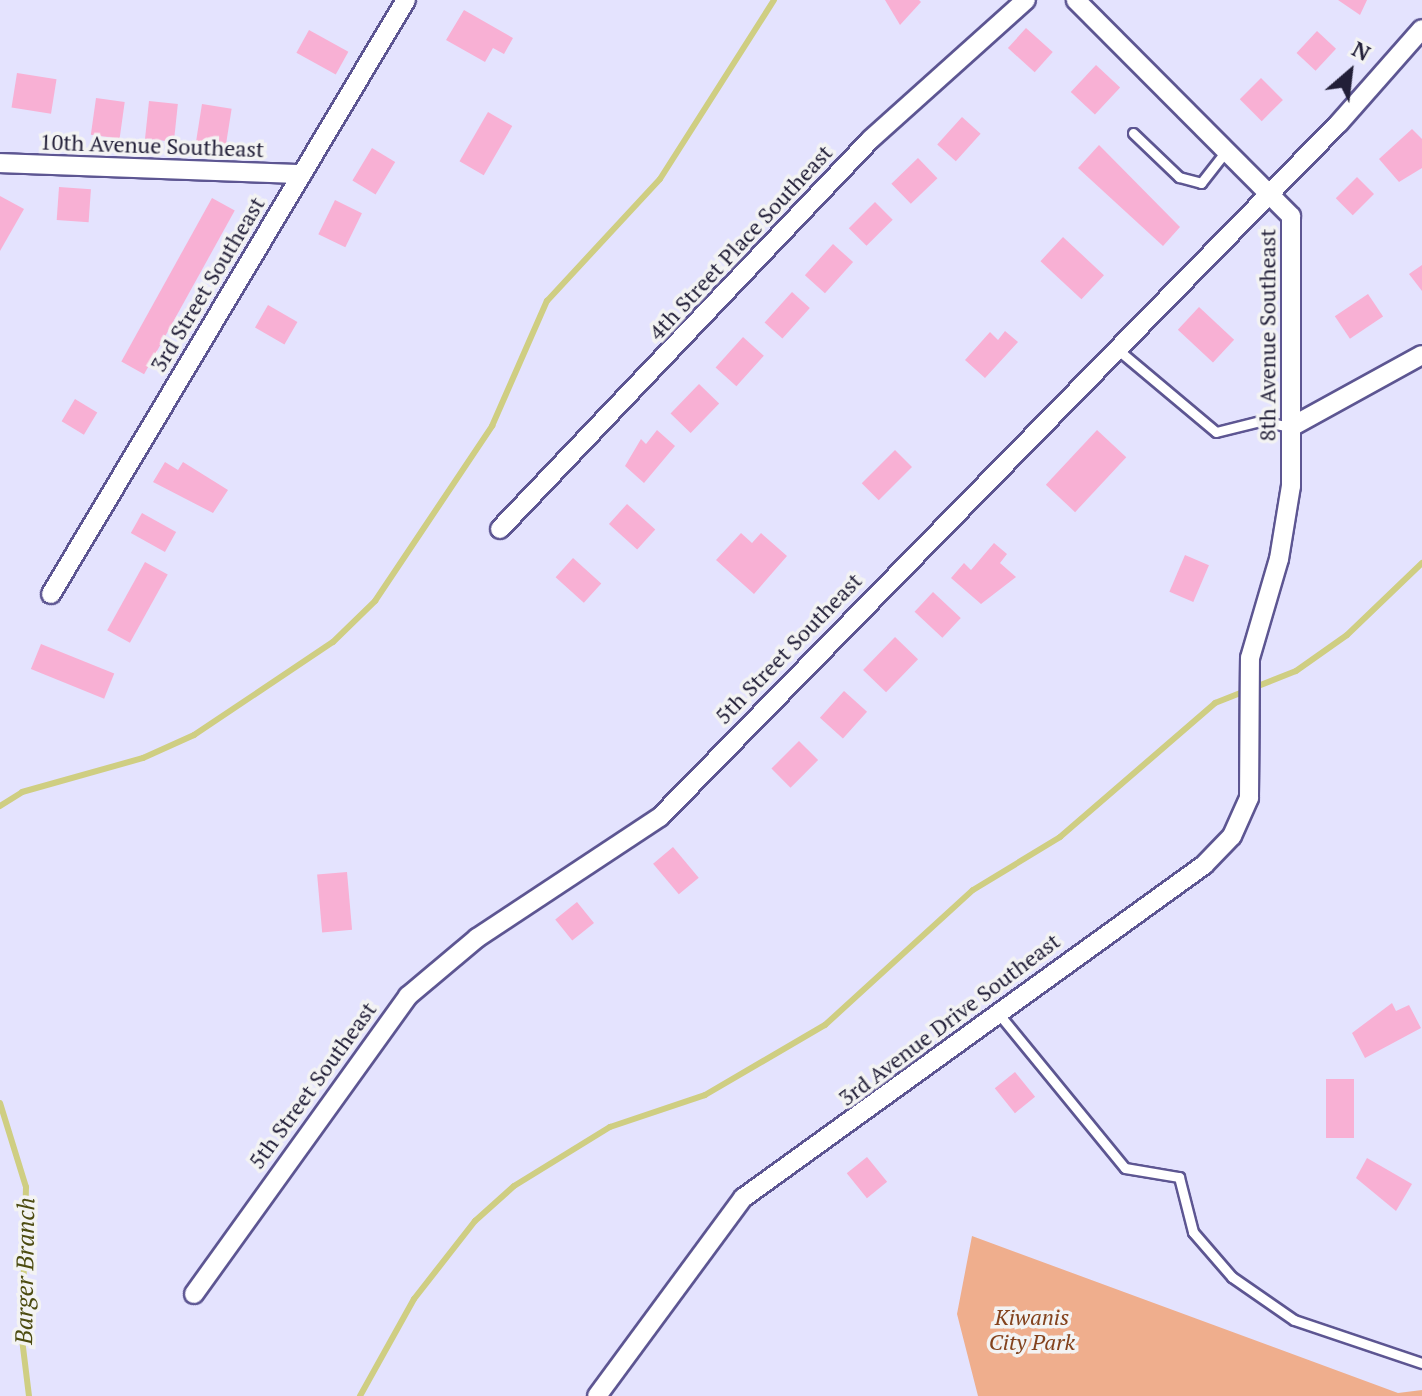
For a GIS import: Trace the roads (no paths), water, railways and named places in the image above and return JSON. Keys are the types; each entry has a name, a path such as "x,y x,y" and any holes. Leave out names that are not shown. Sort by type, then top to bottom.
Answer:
{"street":[{"name":"3rd Street Southeast","path":"51,594 406,0"},
{"name":"4th Street Place Southeast","path":"500,529 871,139 1026,0"},
{"name":"8th Avenue Southeast","path":"1076,0 1291,216 1291,427 1285,535 1250,658 1252,753"},
{"name":"5th Street Southeast","path":"194,1294 408,996 498,923 660,817 1114,347 1269,193 1422,29"},
{"name":"10th Avenue Southeast","path":"0,163 302,174"},
{"path":"1291,427 1422,355"},
{"name":"3rd Avenue Drive Southeast","path":"597,1396 743,1198 1204,865 1232,836 1249,798 1252,753"}],"lane":[{"path":"1133,133 1179,177 1201,183 1226,151"},
{"path":"1114,347 1216,432 1260,421 1291,427"},
{"path":"998,1013 1125,1168 1179,1177 1193,1232 1232,1277 1294,1320 1422,1363"}],"waterway":[{"path":"0,806 22,792 143,758 194,735 333,642 375,601 492,426 547,301 660,179 774,0"},
{"path":"360,1396 414,1299 475,1221 514,1186 610,1127 705,1095 825,1025 973,890 1060,837 1215,703 1296,671 1347,635 1422,563"},
{"name":"Barger Branch","path":"0,1103 26,1187 22,1339 29,1396"}],"park label":[{"name":"Kiwanis City Park","path":"1032,1328"}]}
